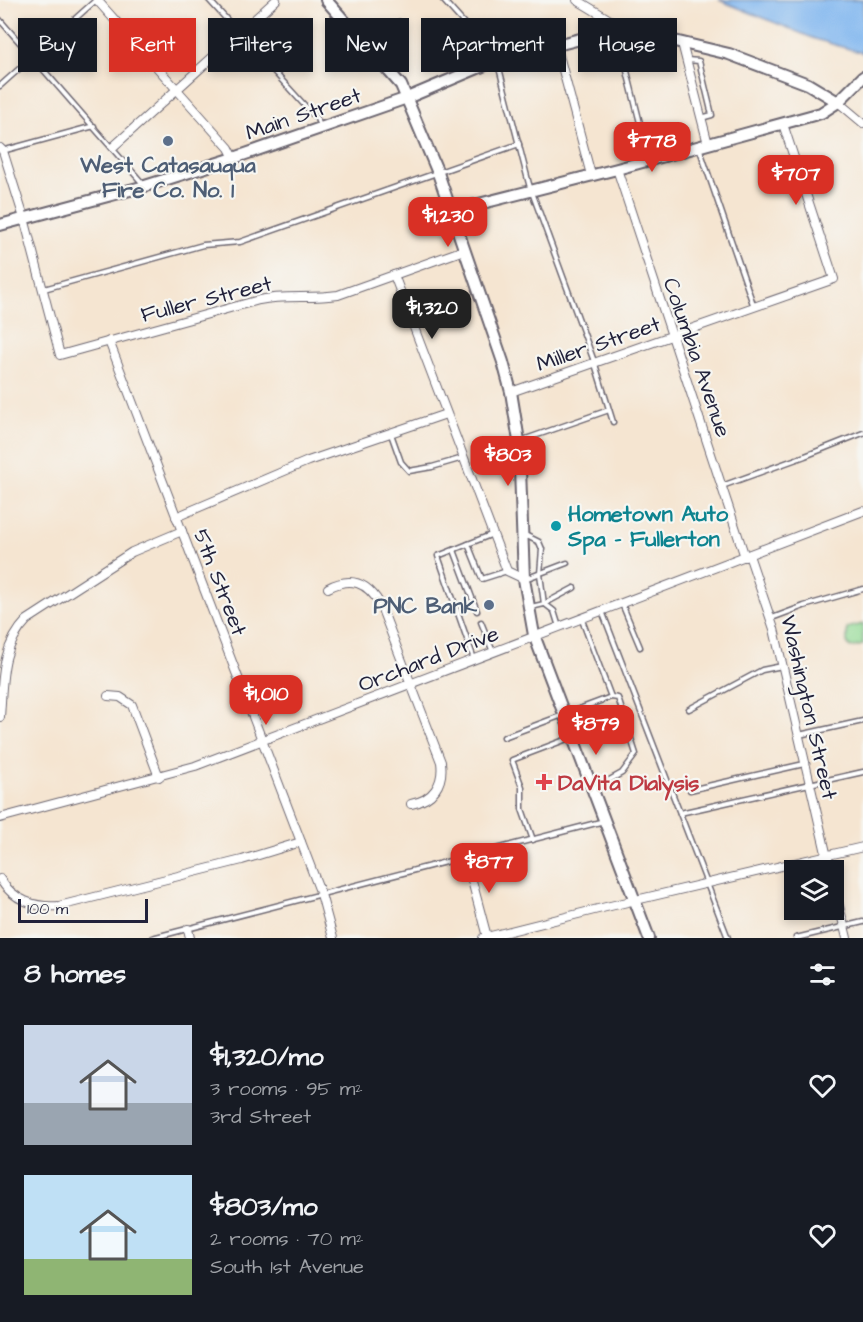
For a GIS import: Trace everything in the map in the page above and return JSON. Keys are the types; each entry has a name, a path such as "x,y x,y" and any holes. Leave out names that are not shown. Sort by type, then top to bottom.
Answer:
{"main road":[{"path":"326,0 342,18"},
{"path":"677,42 753,62 808,84 838,102"},
{"path":"390,72 401,85 438,173 503,362 511,392 519,441 524,579 534,635 650,938"},
{"name":"Main Street","path":"0,225 145,186 234,158 407,98 469,72"},
{"path":"451,211 617,169 821,113 838,102 863,77"}],"street":[{"path":"97,0 229,148 234,158"},
{"path":"257,18 276,0"},
{"path":"578,0 607,18"},
{"path":"681,43 701,118 704,145"},
{"path":"112,147 208,62"},
{"path":"563,72 591,175"},
{"path":"838,102 863,123"},
{"name":"Miller Street","path":"511,392 834,279 783,124"},
{"path":"1,150 24,218 43,289"},
{"name":"Columbia Avenue","path":"617,169 671,336 747,556"},
{"name":"Fuller Street","path":"43,289 60,355 259,300 274,297 338,295 464,250"},
{"path":"394,275 507,571 524,579"},
{"name":"5th Street","path":"109,341 302,842 321,894 333,938"},
{"path":"176,517 287,469 446,414"},
{"name":"Orchard Drive","path":"0,818 195,766 863,511"},
{"path":"0,717 4,658 19,628 27,620 132,552 182,531"},
{"name":"Washington Street","path":"747,556 771,618 828,860"},
{"path":"328,588 339,583 354,582 375,595 381,604 441,762 441,779 432,795 418,803 411,804"},
{"path":"108,696 120,697 132,705 159,777"},
{"path":"0,879 10,891 29,903 38,906 59,906 242,861 302,842"},
{"path":"466,858 485,938 635,900 863,847"},
{"path":"842,920 847,938"},
{"path":"188,929 190,938"}],"lane":[{"path":"76,18 97,0"},
{"path":"209,0 225,18"},
{"path":"444,0 460,18"},
{"path":"0,21 18,41"},
{"path":"686,60 699,61 712,115 701,118"},
{"path":"0,86 18,70"},
{"path":"45,72 145,186"},
{"path":"274,72 317,119 320,127"},
{"path":"500,72 532,190 595,364 613,422"},
{"path":"627,72 650,159"},
{"path":"1,150 94,126"},
{"path":"43,289 184,250 211,244 240,242 519,144"},
{"path":"704,145 754,308"},
{"path":"519,441 609,410"},
{"path":"391,433 401,462 410,471 418,471 463,458"},
{"path":"722,486 863,433"},
{"path":"523,533 539,542 542,549 540,574 544,604 554,611 560,627"},
{"path":"475,660 438,556 493,534"},
{"path":"468,544 482,579 507,571"},
{"path":"454,550 477,611"},
{"path":"524,579 567,563"},
{"path":"528,607 540,606 574,588"},
{"path":"771,618 863,589"},
{"path":"621,604 640,647"},
{"path":"602,611 728,938"},
{"path":"582,619 611,697"},
{"path":"481,622 493,653"},
{"path":"689,709 762,670 782,666"},
{"path":"504,737 611,697 618,698 636,754 622,773 593,789"},
{"path":"798,735 863,721"},
{"path":"533,840 522,809 522,787 512,760 573,736"},
{"path":"690,790 805,764"},
{"path":"680,813 863,772"},
{"path":"152,938 604,821"},
{"path":"796,938 863,922"}],"green space":[{"path":"863,624 863,645 850,648 847,642 847,628"}],"water":[{"path":"719,0 863,0 863,53 815,39"}],"place":[{"name":"West Catasauqua Fire Co. No. 1","path":"168,141"},
{"name":"Hometown Auto Spa - Fullerton","path":"556,526"},
{"name":"PNC Bank","path":"489,605"},
{"name":"DaVita Dialysis","path":"544,782"}]}
